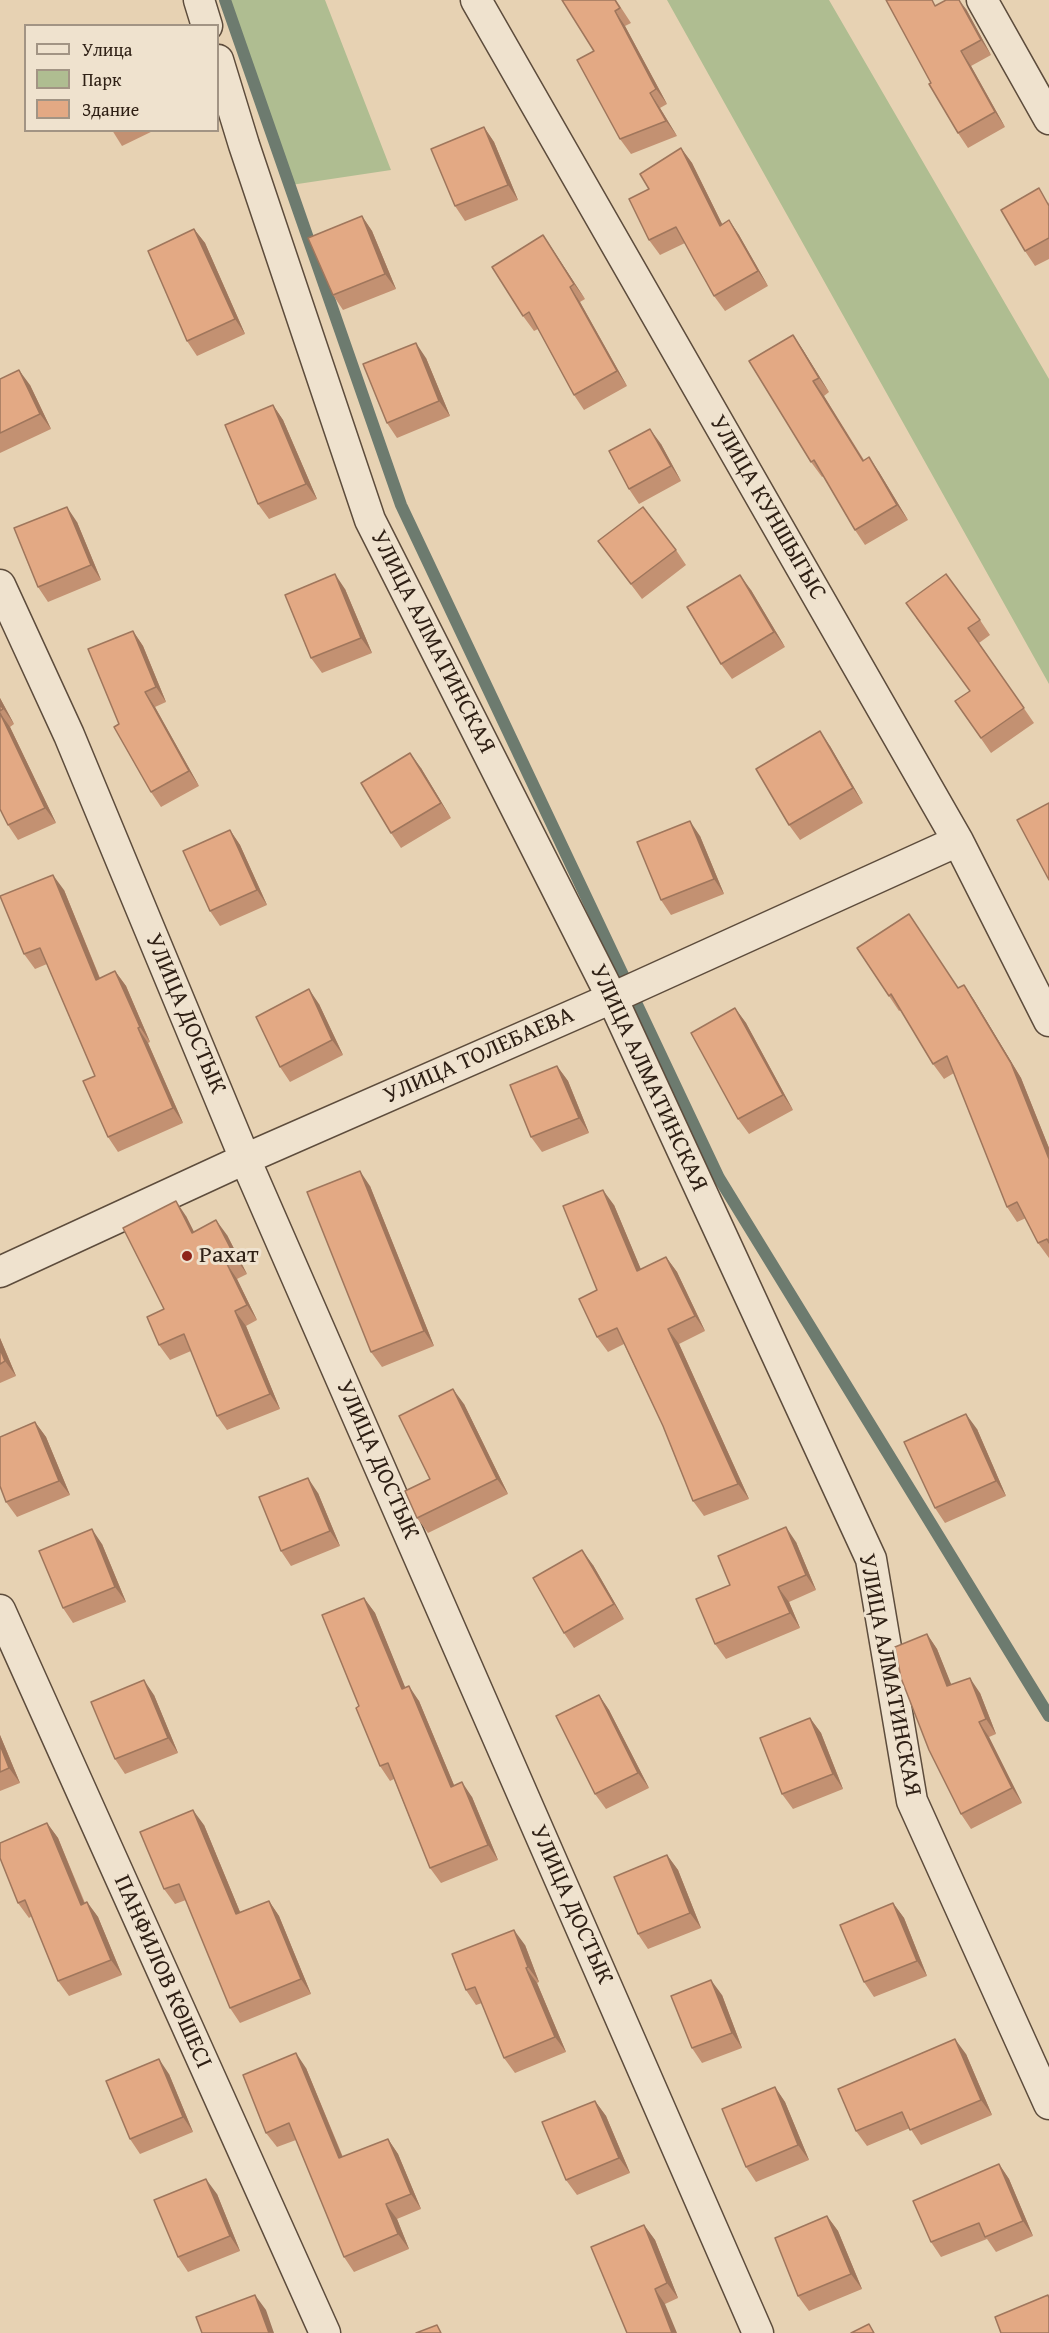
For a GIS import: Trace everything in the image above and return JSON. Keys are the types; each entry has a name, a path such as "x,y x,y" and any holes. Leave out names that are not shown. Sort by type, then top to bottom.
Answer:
{"street":[{"path":"199,0 206,24"},
{"name":"УЛИЦА КУНШЫГЫС","path":"476,0 958,841 1049,1021"},
{"path":"982,0 1049,118"},
{"name":"УЛИЦА АЛМАТИНСКАЯ","path":"219,63 244,145 370,520 612,998 872,1559 912,1801 1049,2104"},
{"name":"УЛИЦА ДОСТЫК","path":"0,585 69,735 245,1159 758,2333"},
{"name":"УЛИЦА ТОЛЕБАЕВА","path":"0,1272 245,1159 612,998 958,841"},
{"name":"ПАНФИЛОВ КӨШЕСІ","path":"0,1610 325,2333"}],"green space":[{"path":"229,0 325,0 391,170 291,185"},
{"path":"667,0 829,0 1049,379 1049,684"}],"building":[{"path":"562,0 615,0 620,8 615,11 656,89 650,93 666,121 620,139 577,60 594,51"},
{"path":"886,0 932,0 935,6 946,0 959,0 981,40 961,51 995,112 958,133 929,84 931,83"},
{"path":"484,127 508,185 455,206 431,149"},
{"path":"681,148 720,226 729,220 758,271 714,296 676,227 649,240 629,199 649,189 640,174"},
{"path":"1039,188 1049,206 1049,238 1025,251 1001,210"},
{"path":"362,216 385,274 333,295 308,238"},
{"path":"194,229 235,319 187,341 148,251"},
{"path":"543,235 574,284 570,287 617,371 574,395 529,312 523,316 492,267"},
{"path":"793,335 819,378 813,381 863,461 869,457 897,505 855,530 814,460 811,462 749,361"},
{"path":"416,343 439,401 387,423 363,364"},
{"path":"19,370 40,414 0,433 0,379"},
{"path":"273,405 306,484 258,504 225,425"},
{"path":"650,429 671,466 629,489 609,451"},
{"path":"67,507 91,565 38,587 14,528"},
{"path":"643,507 676,550 631,584 598,541"},
{"path":"335,574 361,638 311,658 285,595"},
{"path":"946,574 980,620 968,628 1024,708 981,738 955,701 970,691 906,603"},
{"path":"740,575 774,632 721,664 687,607"},
{"path":"133,631 156,687 145,692 189,771 151,792 114,727 119,724 88,649"},
{"path":"0,713 45,808 8,825 0,809"},
{"path":"820,731 853,788 789,825 756,769"},
{"path":"410,753 441,803 391,833 361,783"},
{"path":"1049,803 1049,880 1017,820"},
{"path":"690,821 714,879 661,900 637,842"},
{"path":"230,830 257,890 210,911 183,851"},
{"path":"53,875 96,980 115,971 173,1108 108,1137 83,1081 95,1076 40,948 24,954 0,896"},
{"path":"909,914 958,988 964,985 1011,1063 1049,1159 1049,1243 1047,1239 1038,1243 1017,1202 1007,1207 947,1056 933,1064 891,994 889,996 857,948"},
{"path":"309,989 332,1040 280,1067 256,1017"},
{"path":"735,1008 783,1095 738,1119 691,1033"},
{"path":"557,1066 579,1118 531,1137 510,1085"},
{"path":"360,1171 424,1331 371,1352 307,1192"},
{"path":"603,1190 637,1271 666,1257 695,1316 668,1329 738,1484 693,1501 663,1426 617,1328 597,1337 579,1299 597,1290 563,1206"},
{"path":"176,1201 192,1233 216,1220 236,1259 227,1264 247,1305 235,1311 270,1394 217,1416 184,1334 159,1345 147,1317 164,1309 123,1228"},
{"path":"0,1349 5,1361 0,1364"},
{"path":"453,1389 497,1479 417,1518 405,1491 430,1479 399,1416"},
{"path":"966,1414 996,1481 935,1508 904,1442"},
{"path":"35,1422 59,1481 6,1502 0,1486 0,1437"},
{"path":"308,1478 330,1531 281,1551 259,1497"},
{"path":"786,1527 806,1575 778,1587 790,1613 715,1644 696,1599 730,1585 718,1556"},
{"path":"92,1529 115,1587 63,1608 39,1551"},
{"path":"582,1550 614,1604 564,1633 533,1578"},
{"path":"364,1598 402,1689 409,1686 451,1787 462,1782 488,1845 430,1868 388,1763 380,1766 356,1708 359,1706 322,1615"},
{"path":"927,1634 947,1686 970,1678 986,1719 979,1722 1012,1788 961,1814 929,1750 901,1678 895,1647"},
{"path":"144,1680 168,1738 115,1759 91,1702"},
{"path":"599,1695 638,1773 595,1794 556,1716"},
{"path":"810,1718 833,1774 782,1794 760,1738"},
{"path":"0,1745 9,1768 0,1772"},
{"path":"193,1810 236,1914 269,1901 301,1979 230,2008 179,1884 164,1889 140,1832"},
{"path":"47,1823 81,1905 87,1902 111,1960 58,1981 25,1900 18,1903 0,1858 0,1843"},
{"path":"667,1855 690,1913 638,1934 614,1877"},
{"path":"893,1903 917,1961 864,1982 840,1925"},
{"path":"514,1930 528,1967 526,1968 555,2037 504,2058 475,1987 466,1990 452,1954"},
{"path":"711,1980 732,2033 692,2048 671,1996"},
{"path":"955,2039 981,2100 910,2130 902,2112 856,2131 838,2089"},
{"path":"296,2053 339,2158 388,2139 411,2194 386,2204 398,2234 344,2257 289,2123 266,2133 243,2075"},
{"path":"159,2059 183,2117 130,2139 106,2081"},
{"path":"775,2087 798,2145 746,2167 722,2109"},
{"path":"595,2101 619,2158 566,2180 542,2122"},
{"path":"999,2164 1023,2221 985,2237 979,2223 931,2242 913,2201"},
{"path":"206,2179 230,2236 178,2257 154,2200"},
{"path":"827,2216 851,2274 798,2296 775,2238"},
{"path":"644,2225 667,2283 655,2289 672,2333 627,2333 591,2247"},
{"path":"255,2295 269,2333 202,2333 196,2317"},
{"path":"1048,2295 1049,2333 1001,2333 995,2317"},
{"path":"869,2324 874,2333 851,2333"},
{"path":"437,2325 441,2333 416,2333"}],"waterway":[{"path":"225,0 401,505 719,1178 1049,1716"}],"place":[{"name":"Рахат","path":"187,1256"}]}
